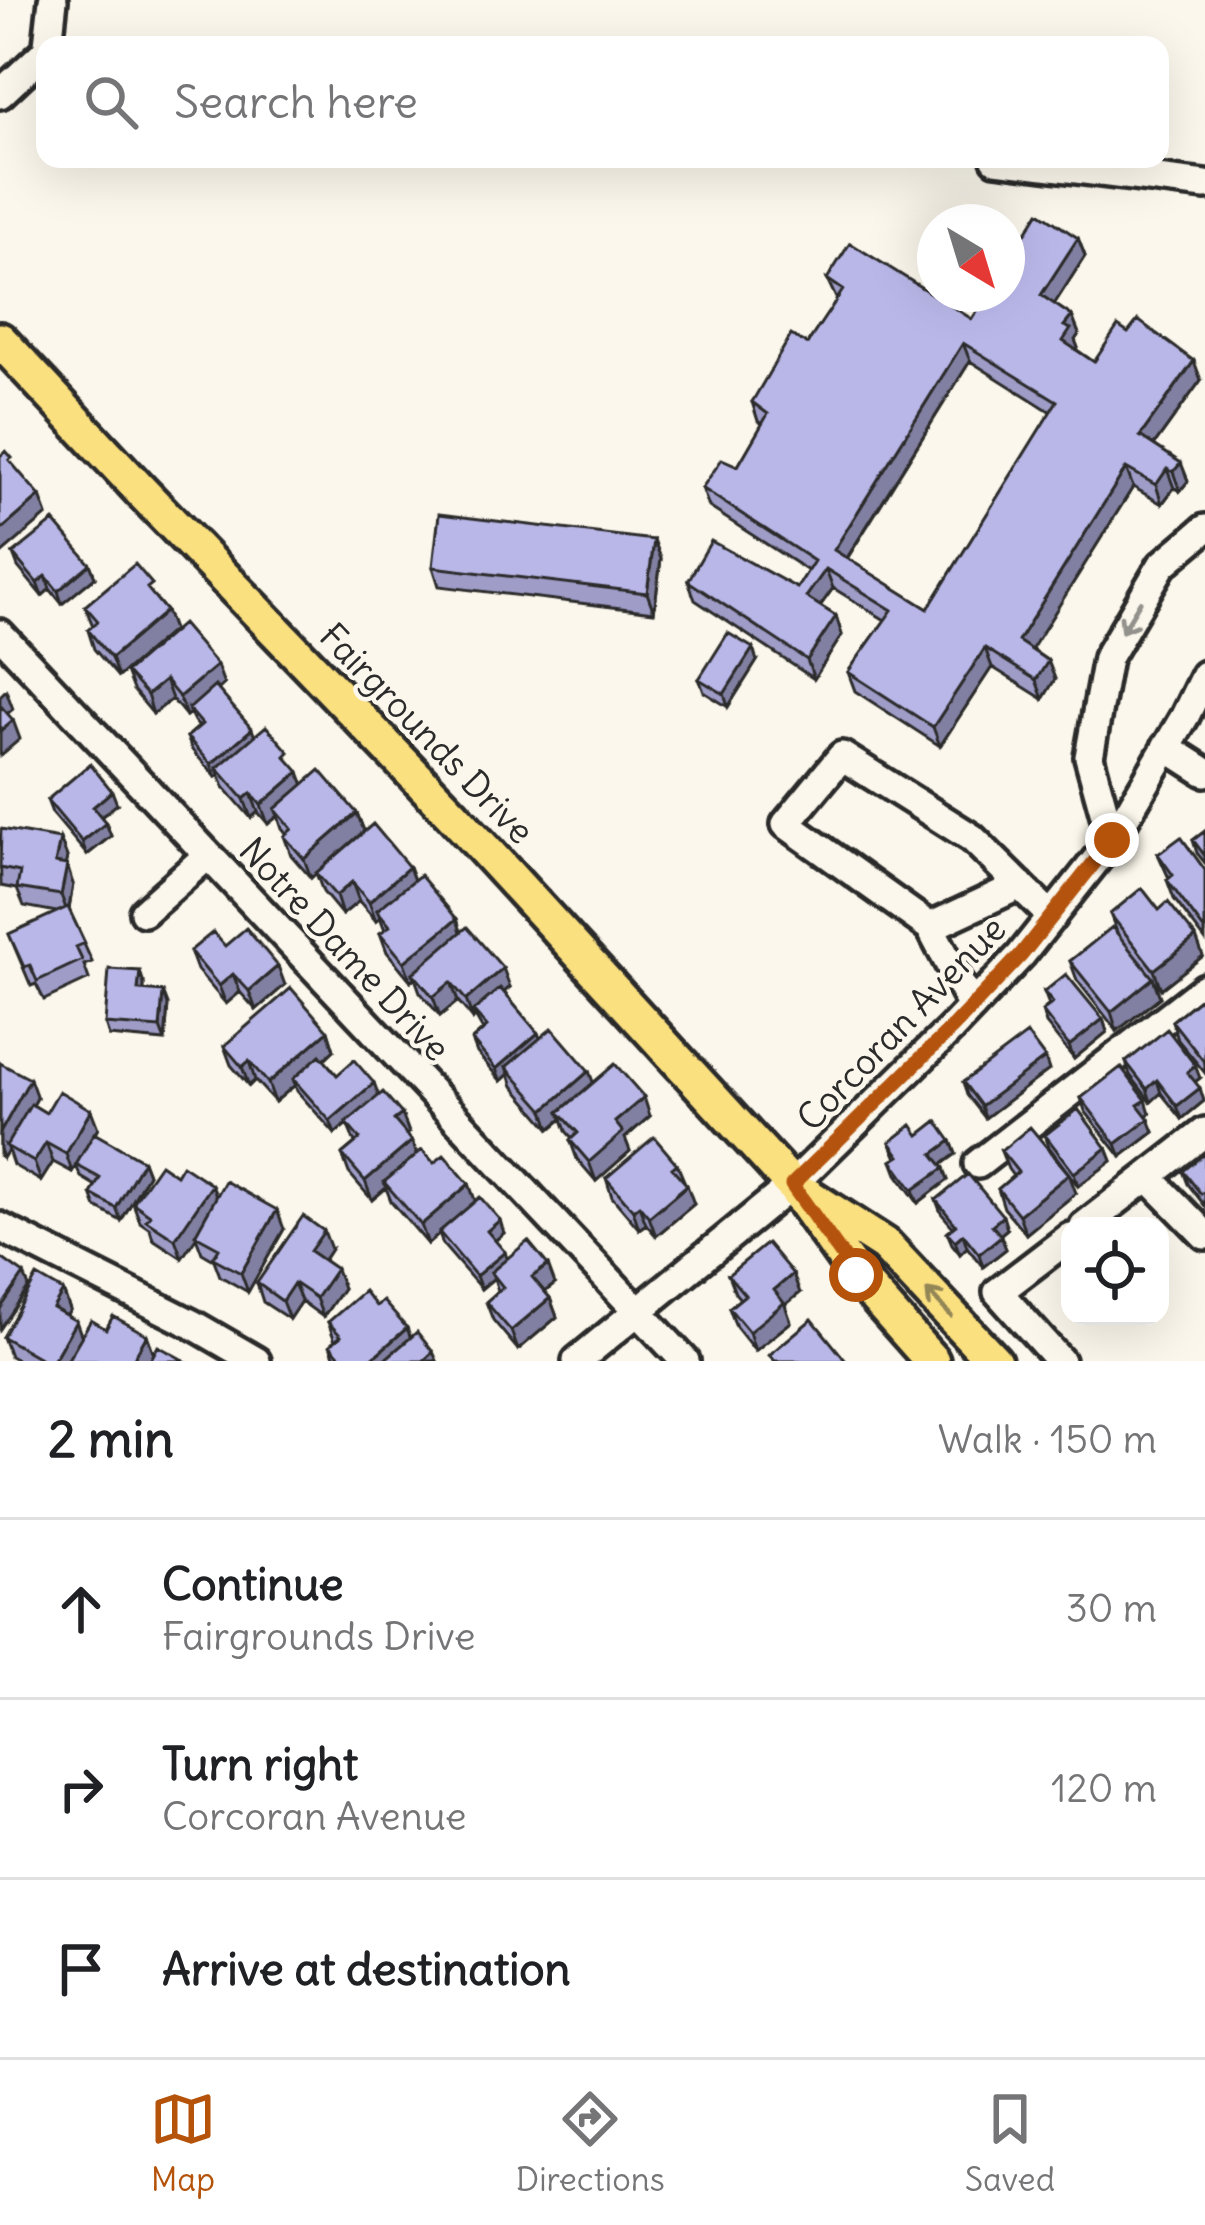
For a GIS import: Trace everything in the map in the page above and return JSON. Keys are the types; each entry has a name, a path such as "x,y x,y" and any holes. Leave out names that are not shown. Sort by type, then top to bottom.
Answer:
{"main road":[{"name":"Fairgrounds Drive","path":"0,340 452,814 792,1185 856,1275 932,1361"},
{"name":"Fairgrounds Drive","path":"792,1185 885,1245 994,1361"}],"street":[{"path":"48,36 53,0"},
{"path":"0,94 36,59"},
{"path":"1068,168 1205,185"},
{"path":"1112,840 1089,758 1107,658 1162,565 1205,529"},
{"name":"Notre Dame Drive","path":"0,634 685,1361"},
{"name":"Corcoran Avenue","path":"578,1361 792,1185 1021,955 1112,840 1205,675"},
{"path":"1166,746 1205,772"},
{"path":"972,1006 930,927 786,824 842,756 972,838 1052,917"},
{"path":"144,912 208,856"},
{"path":"930,927 1020,886"},
{"path":"978,1164 1205,988"},
{"path":"1096,1217 1205,1132"},
{"path":"1148,1177 1205,1235"},
{"path":"0,1227 256,1361"},
{"path":"1060,1361 998,1292 1061,1244"}],"building":[{"path":"1039,212 1078,238 1041,295 1072,316 1064,326 1071,329 1063,341 1094,362 1118,326 1128,333 1138,320 1194,361 1140,436 1181,463 1173,472 1167,469 1156,485 1126,468 1018,641 1048,661 1036,680 985,648 933,727 848,672 892,610 826,569 806,597 836,616 807,660 688,581 711,541 797,588 814,561 702,488 722,459 738,466 768,414 752,402 791,335 807,344 843,290 827,279 850,243 917,285 917,312 961,312 972,319 976,312 1025,312 1025,234","holes":["963,343 1057,401 928,609 834,550"]},
{"path":"6,451 40,496 0,531 0,456"},
{"path":"439,514 654,540 647,593 433,567"},
{"path":"54,521 90,564 58,591 46,576 37,583 13,554"},
{"path":"135,564 166,611 111,658 88,630 98,621 85,606"},
{"path":"182,624 217,665 179,697 165,680 147,695 126,672"},
{"path":"728,633 753,648 724,694 699,679"},
{"path":"215,686 252,729 211,764 187,737 202,724 189,709"},
{"path":"0,705 13,720 0,731"},
{"path":"266,726 299,772 261,805 251,793 244,799 217,768"},
{"path":"90,764 112,791 93,807 106,823 82,842 47,800"},
{"path":"320,770 357,813 304,859 284,836 292,829 275,809"},
{"path":"373,824 409,867 369,902 352,882 336,896 316,873"},
{"path":"1,829 60,839 55,863 67,865 61,895 17,888 20,872 0,868"},
{"path":"1205,831 1205,856 1193,840"},
{"path":"1181,837 1205,870 1205,931 1167,880 1173,875 1158,854"},
{"path":"420,875 457,919 404,962 380,933 390,926 377,910"},
{"path":"1142,888 1159,910 1168,902 1196,937 1154,970 1110,914"},
{"path":"68,907 85,943 76,947 82,960 37,981 30,965 24,967 9,934"},
{"path":"467,927 503,968 466,1000 451,982 433,997 413,973"},
{"path":"1112,927 1153,978 1111,1012 1070,961"},
{"path":"246,928 278,966 249,991 233,974 219,986 190,951 213,932 225,946"},
{"path":"109,969 140,971 138,990 163,992 160,1028 105,1024"},
{"path":"1066,974 1103,1019 1069,1046 1042,1011 1053,1003 1044,992"},
{"path":"291,988 328,1031 268,1083 249,1061 242,1067 224,1046"},
{"path":"500,988 538,1033 496,1069 472,1040 487,1027 473,1011"},
{"path":"1205,994 1205,1063 1172,1021"},
{"path":"552,1028 589,1071 544,1110 506,1067"},
{"path":"1167,1029 1195,1065 1187,1072 1200,1088 1177,1106 1157,1080 1147,1089 1126,1062"},
{"path":"1027,1034 1045,1058 981,1106 963,1082"},
{"path":"320,1055 337,1075 354,1060 374,1083 330,1121 293,1079"},
{"path":"0,1063 30,1079 0,1133"},
{"path":"615,1064 644,1097 615,1122 623,1132 589,1162 570,1140 578,1133 559,1112"},
{"path":"1121,1067 1146,1100 1138,1105 1149,1119 1116,1144 1081,1098"},
{"path":"59,1091 91,1110 66,1154 46,1143 34,1162 6,1146 31,1104 46,1113"},
{"path":"383,1092 402,1114 394,1120 412,1141 365,1181 342,1154 360,1139 346,1123"},
{"path":"1078,1109 1107,1148 1074,1173 1045,1135"},
{"path":"937,1121 951,1141 933,1154 944,1168 913,1190 892,1161 900,1156 890,1142 912,1125 919,1135"},
{"path":"1030,1127 1069,1174 1019,1215 998,1189 1018,1172 1001,1151"},
{"path":"94,1133 143,1161 116,1208 91,1194 100,1178 76,1165"},
{"path":"654,1137 677,1164 672,1168 687,1185 649,1217 639,1205 633,1210 606,1178"},
{"path":"422,1150 434,1163 444,1155 469,1184 421,1225 384,1182"},
{"path":"1205,1153 1205,1191 1201,1194 1183,1171"},
{"path":"160,1164 176,1175 182,1165 212,1185 175,1239 146,1220 150,1215 133,1203"},
{"path":"968,1174 1003,1216 992,1225 1001,1236 979,1254 963,1234 955,1241 947,1232 956,1225 936,1200"},
{"path":"225,1181 277,1210 241,1273 213,1258 219,1248 195,1235"},
{"path":"480,1197 500,1220 487,1231 505,1252 476,1276 439,1232"},
{"path":"303,1216 324,1231 310,1251 336,1269 316,1298 294,1283 282,1301 257,1283"},
{"path":"528,1241 548,1265 532,1277 550,1298 511,1331 486,1302 503,1287 491,1272"},
{"path":"767,1243 793,1274 774,1290 784,1303 749,1332 729,1308 745,1295 728,1275"},
{"path":"0,1257 24,1274 0,1309"},
{"path":"37,1276 63,1291 53,1308 76,1321 53,1361 3,1337"},
{"path":"364,1291 376,1306 383,1301 407,1328 369,1361 344,1361 330,1345 341,1336 328,1322"},
{"path":"113,1316 147,1335 132,1361 67,1361 91,1320 106,1329"},
{"path":"812,1319 846,1361 775,1361 769,1355"},
{"path":"417,1332 433,1352 423,1361 383,1361"},
{"path":"158,1346 185,1361 150,1361"}],"route":[{"path":"856,1275 792,1185 1021,955 1112,840"}]}
